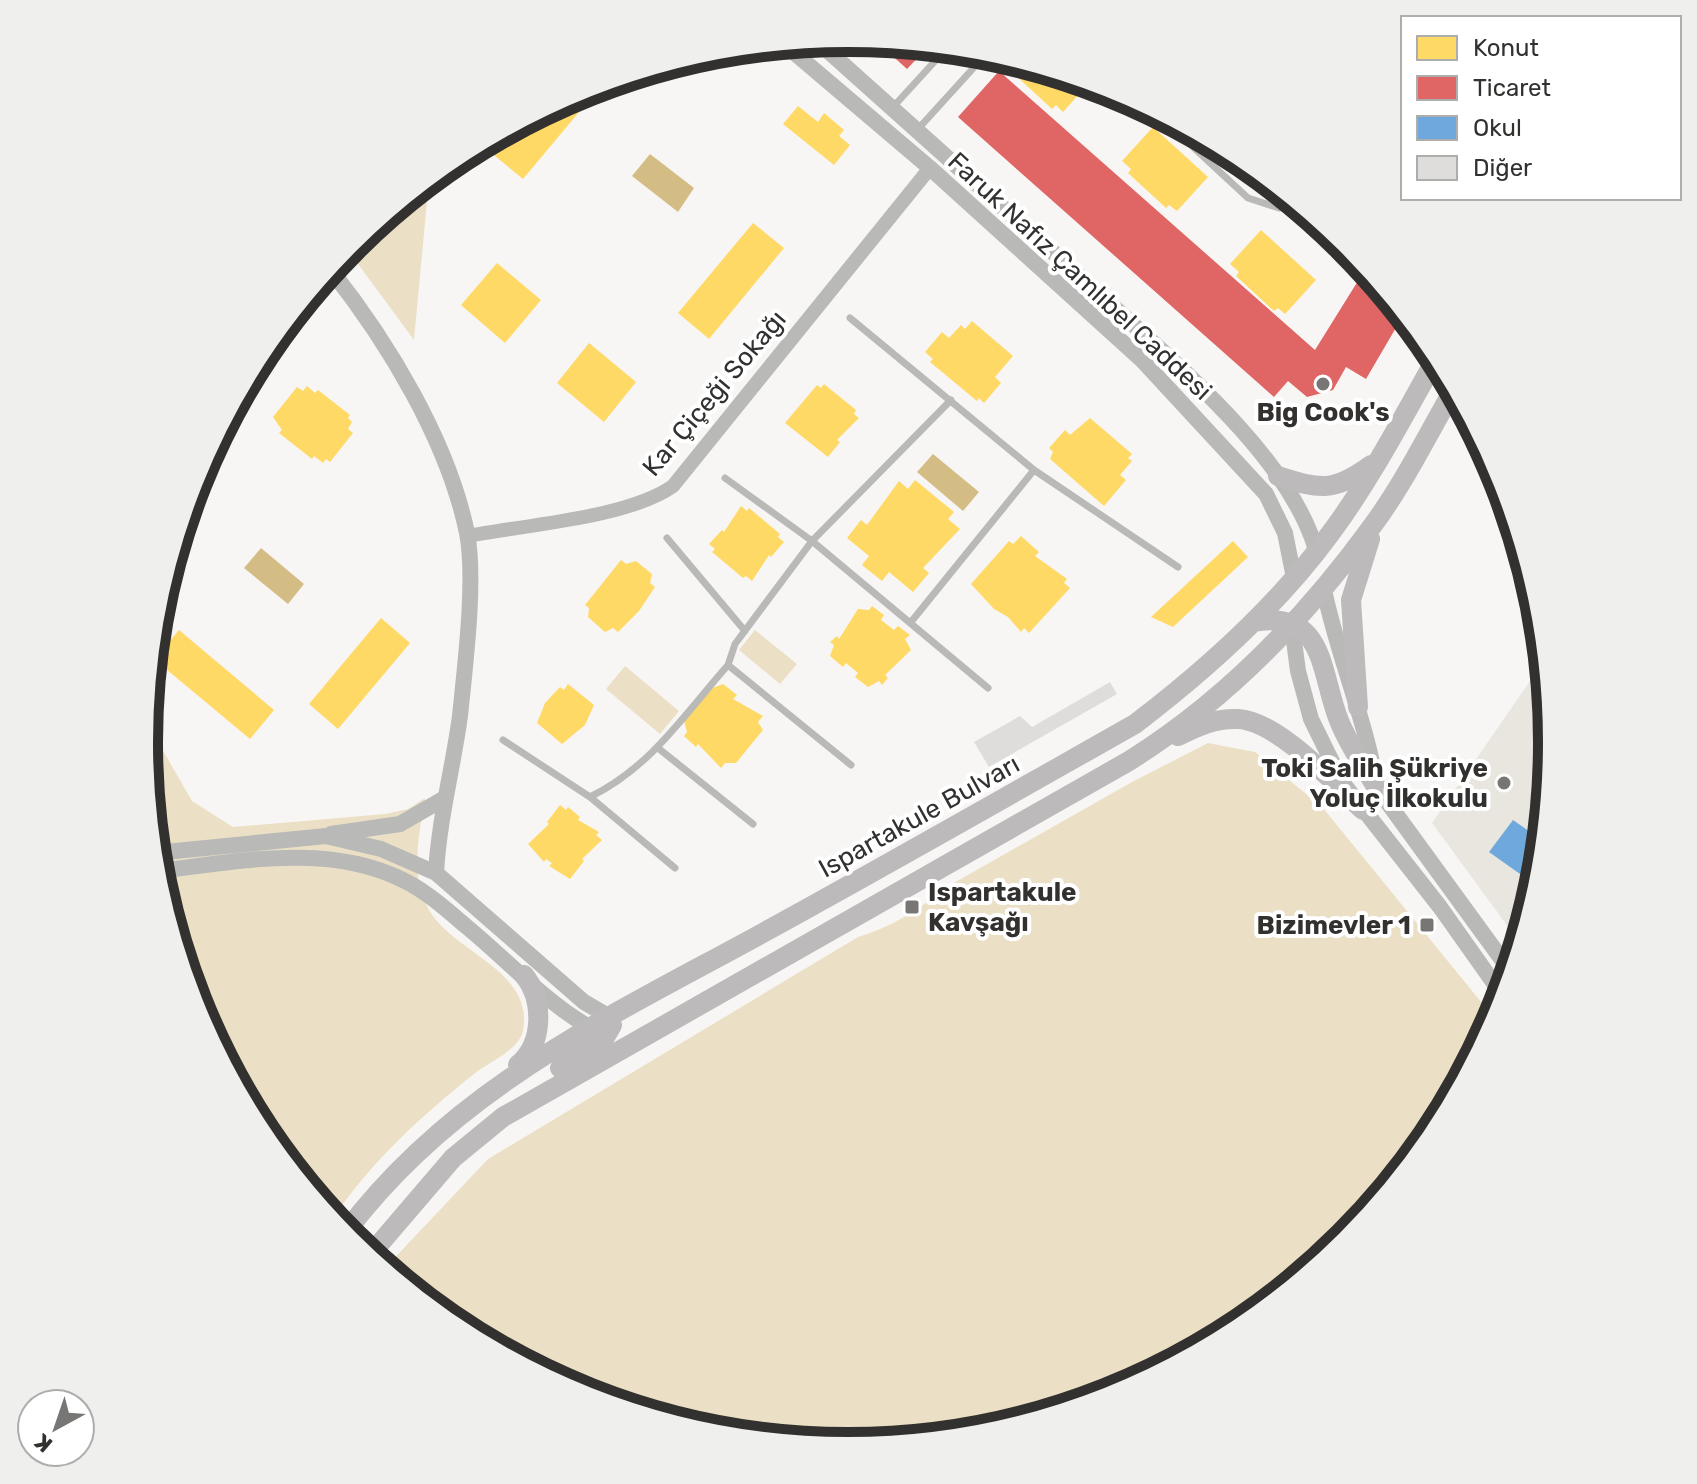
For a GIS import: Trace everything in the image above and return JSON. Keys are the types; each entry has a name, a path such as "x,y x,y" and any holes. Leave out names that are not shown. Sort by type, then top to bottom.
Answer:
{"main road":[{"name":"Ispartakule Bulvarı","path":"354,1222 388,1181 434,1134 489,1090 597,1033 608,1016 634,1005 1135,724 1253,622 1294,578 1377,461 1429,370"},
{"name":"Ispartakule Bulvarı","path":"378,1246 471,1141 503,1117 1169,734 1292,626 1324,590 1375,523 1448,400"},
{"path":"1278,476 1309,486 1329,487 1343,484 1377,461"},
{"path":"1358,707 1351,600 1375,523"},
{"path":"1316,550 1324,590"},
{"path":"1292,626 1294,578"},
{"path":"1253,622 1278,620 1307,633 1318,648 1338,717 1377,788"},
{"path":"1142,752 1208,721 1246,720 1283,740 1363,810"},
{"path":"489,1090 523,1061 533,1048 537,1002 534,989 524,975"},
{"path":"471,1141 529,1088 597,1033 628,1045"}],"street":[{"name":"Faruk Nafız Çamlıbel Caddesi","path":"830,52 958,165 1217,405 1298,504 1316,550"},
{"name":"Faruk Nafız Çamlıbel Caddesi","path":"796,54 923,162 1142,360 1247,470 1276,511 1294,578"},
{"path":"923,162 925,135"},
{"name":"Kar Çiçeği Sokağı","path":"468,536 626,507 653,500 673,486 923,162"},
{"path":"944,181 958,165"},
{"path":"338,279 357,303 392,360 449,466 468,536 468,624 459,718 436,873"},
{"path":"1324,590 1333,634 1358,707 1377,788 1503,961"},
{"path":"1292,626 1298,671 1311,719 1342,782 1440,907 1494,984"},
{"path":"168,852 325,836 400,824 445,798"},
{"path":"325,836 381,849 436,873 584,1002 608,1016"},
{"path":"171,870 311,858 355,863 406,881 524,975 562,1010 597,1033"},
{"path":"406,881 425,880 436,873"}],"lane":[{"path":"893,107 938,58"},
{"path":"925,135 979,64"},
{"path":"1184,139 1248,198 1279,208 1283,206"},
{"path":"850,318 1034,470 1178,567"},
{"path":"590,797 622,781 658,748 728,665 735,644 812,541 951,400"},
{"path":"911,622 1034,470"},
{"path":"725,478 812,541 988,688"},
{"path":"667,538 745,631"},
{"path":"728,665 851,765"},
{"path":"503,740 590,797 675,868"},
{"path":"658,748 753,824"}],"shaded area":[{"path":"650,154 694,188 678,212 632,176"},
{"path":"428,195 414,340 355,260"},
{"path":"933,454 979,492 963,511 917,472"},
{"path":"261,548 304,584 288,604 244,568"},
{"path":"755,630 797,664 780,684 739,650"},
{"path":"625,666 679,711 660,734 606,689"},
{"name":"Toki Salih Şükriye Yoluç İlkokulu","path":"1535,674 1538,742 1533,832 1512,932 1432,823"},
{"path":"158,742 192,801 233,827 385,814 408,809 425,798 417,858 420,888 425,902 445,929 492,966 517,994 523,1011 520,1038 502,1056 474,1074 416,1123 340,1208 301,1162 251,1087 211,1006 182,921 172,877 164,832"},
{"path":"1208,743 1255,752 1323,808 1485,1007 1446,1087 1396,1162 1336,1230 1303,1261 1232,1316 1154,1361 1070,1395 1027,1408 983,1419 894,1431 803,1431 714,1419 627,1395 584,1379 503,1340 465,1316 393,1260 488,1159 858,937 904,917 945,888 1132,782"}],"building: Konut":[{"path":"1014,74 1080,93 1063,112 1056,105 1052,109"},
{"path":"585,104 523,179 490,152 543,123"},
{"path":"798,106 818,122 824,113 844,130 839,136 850,145 834,165 783,124"},
{"path":"1153,127 1208,177 1177,211 1169,205 1166,208 1128,173 1131,169 1122,161"},
{"path":"753,223 784,248 709,339 678,313"},
{"path":"1261,230 1316,280 1285,314 1278,308 1274,311 1236,276 1239,272 1230,264"},
{"path":"497,263 541,300 505,343 461,305"},
{"path":"972,321 1013,356 995,377 1001,383 984,403 979,398 977,401 930,362 933,359 925,352 942,332 949,338 961,325 965,329"},
{"path":"589,343 636,382 604,422 557,383"},
{"path":"824,384 856,410 854,414 859,418 837,440 840,442 828,457 785,423 817,385 821,388"},
{"path":"307,386 315,393 318,390 350,415 348,418 352,422 348,429 353,433 330,462 326,459 323,463 314,456 312,459 279,433 282,430 273,417 297,387 303,391"},
{"path":"1090,418 1132,454 1128,458 1132,461 1120,475 1126,480 1104,506 1050,459 1053,452 1049,448 1065,430 1070,435"},
{"path":"915,480 954,512 948,519 960,529 923,568 929,573 913,592 889,572 882,581 862,565 869,556 847,538 861,520 867,525 899,481 908,489"},
{"path":"741,506 747,511 749,508 780,534 778,537 784,542 771,557 769,555 752,581 746,576 743,578 712,552 715,549 709,544 722,530 724,532"},
{"path":"1021,536 1039,552 1035,556 1067,579 1064,583 1070,588 1029,633 1024,628 1021,632 971,584 1009,541 1013,544"},
{"path":"1233,541 1248,557 1173,627 1151,617"},
{"path":"621,560 626,564 636,561 652,574 650,583 655,587 639,611 618,632 613,628 605,632 588,617 589,608 585,605"},
{"path":"872,606 884,615 881,620 894,630 898,626 910,635 905,639 911,650 885,675 888,678 882,685 879,681 868,687 855,677 858,673 846,663 843,667 830,656 834,645 830,642 837,636 839,639 858,609 869,610"},
{"path":"381,618 410,643 338,729 309,704"},
{"path":"179,630 274,710 250,739 163,666 165,646"},
{"path":"568,684 594,705 585,725 562,744 537,723 545,703 560,687 564,690"},
{"path":"723,684 737,695 733,699 763,716 758,722 763,730 736,763 725,763 721,768 698,744 696,747 684,736 687,732 684,721 712,688"},
{"path":"560,805 566,810 568,807 580,817 578,820 599,832 596,835 602,840 582,859 584,861 570,879 549,866 552,863 546,859 544,862 528,844 549,824 547,822"}],"building: Ticaret":[{"path":"889,53 920,56 907,69"},
{"path":"999,71 1315,350 1359,279 1398,325 1366,379 1346,367 1333,390 1307,397 1288,381 1274,397 958,117"}],"building: Okul":[{"path":"1513,820 1533,834 1525,877 1489,852"}],"building: Diğer":[{"path":"1110,682 1117,694 989,767 974,742 1020,716 1032,727"}],"place":[{"name":"Big Cook's","path":"1323,384"},
{"name":"Toki Salih Şükriye Yoluç İlkokulu","path":"1504,783"},
{"name":"Ispartakule Kavşağı","path":"912,907"},
{"name":"Bizimevler 1","path":"1427,925"}]}
